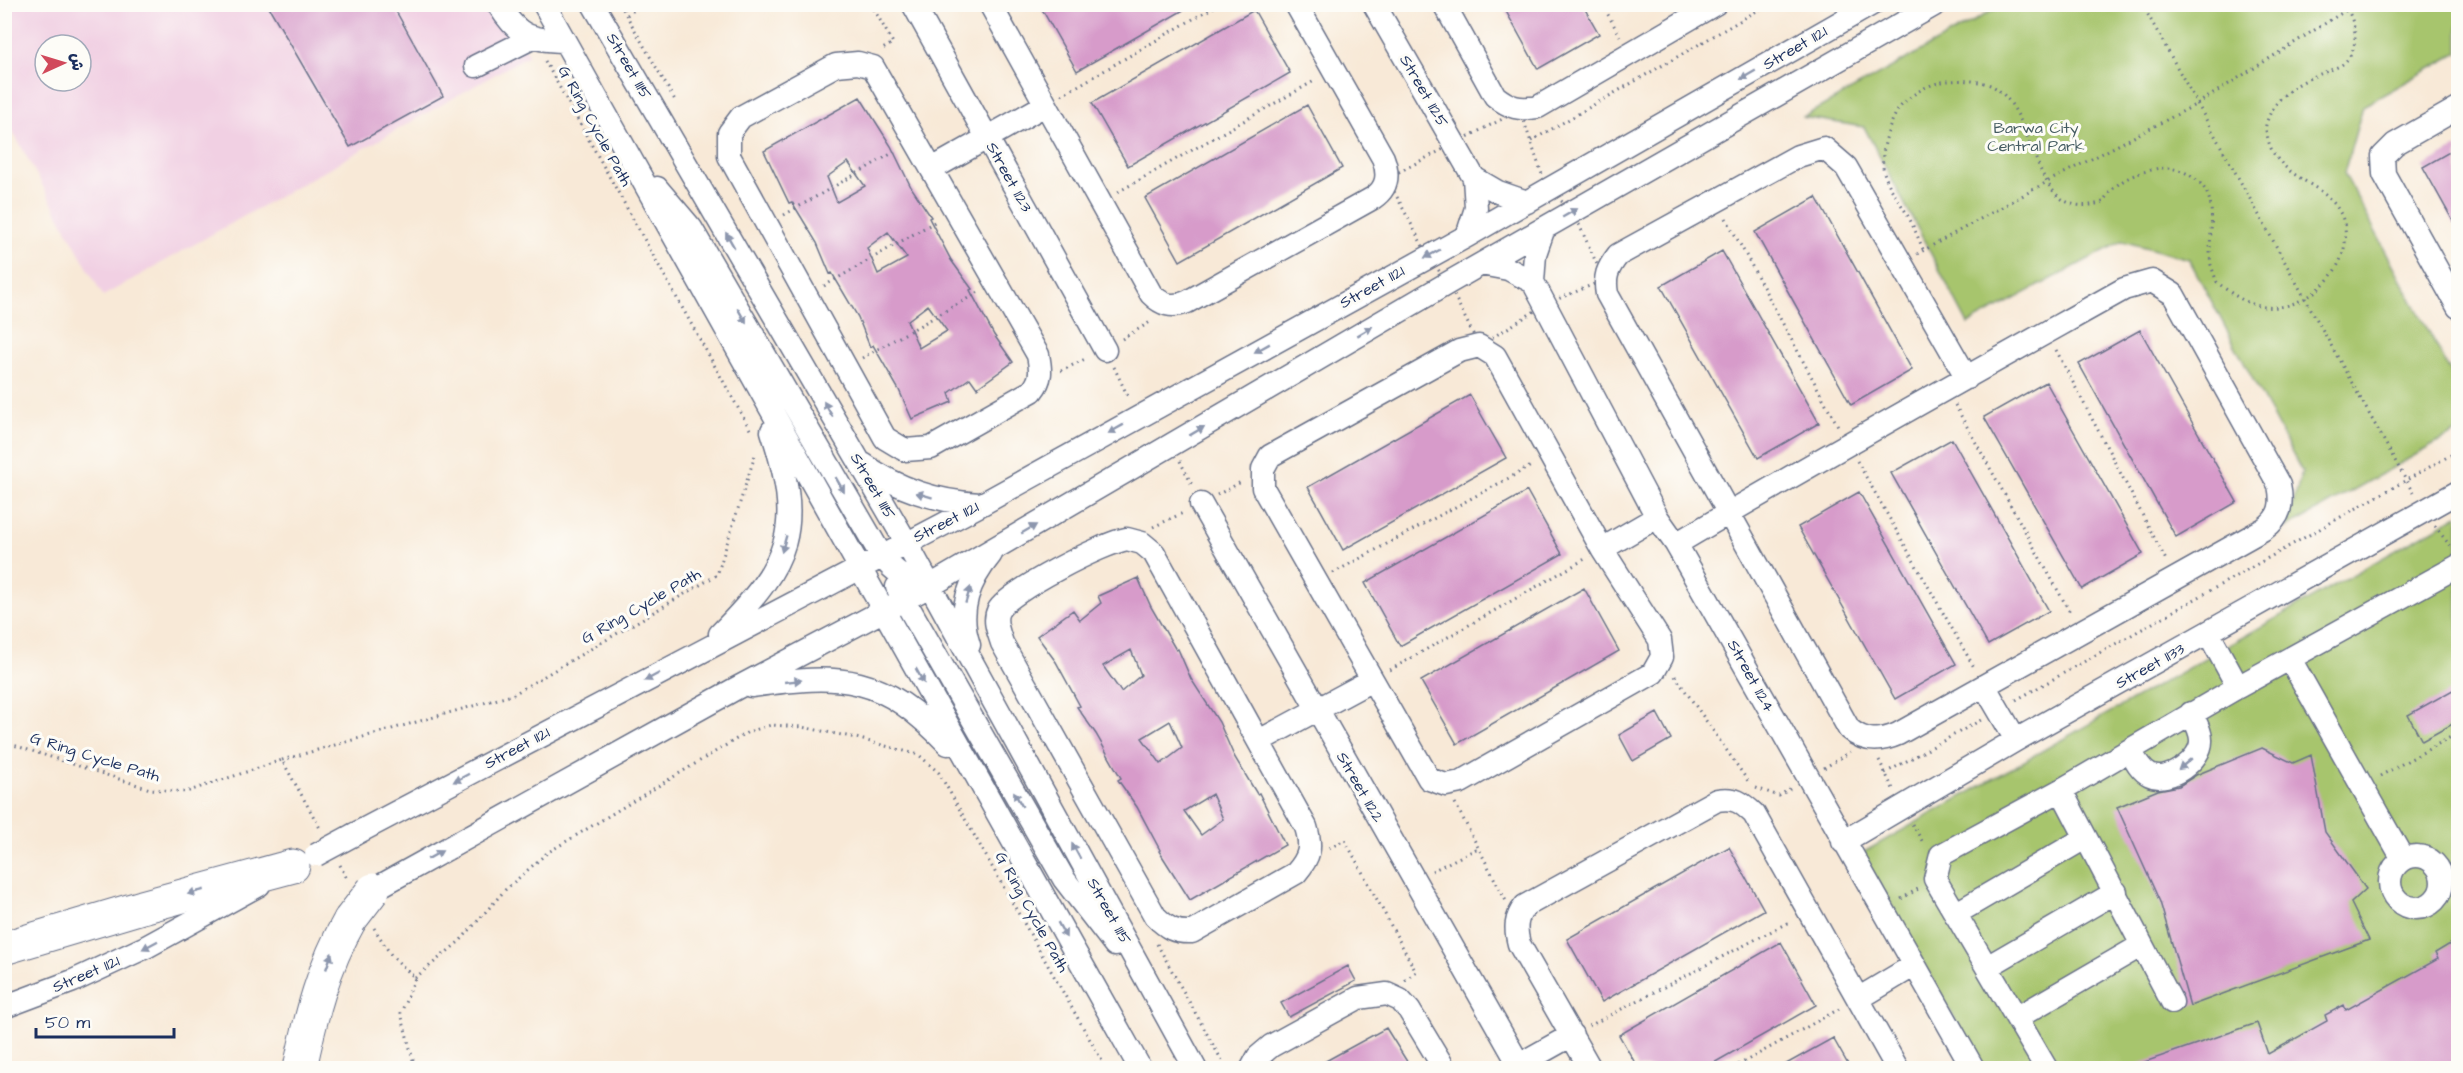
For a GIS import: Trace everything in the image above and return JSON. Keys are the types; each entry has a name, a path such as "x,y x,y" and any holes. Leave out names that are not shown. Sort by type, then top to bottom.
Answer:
{"highway":[{"path":"4,948 305,861"},
{"path":"300,1068 313,1005 332,950 350,920 378,887"},
{"path":"313,1005 315,1068"}],"street":[{"path":"498,4 519,33 532,38 564,41"},
{"path":"543,4 1140,1068"},
{"name":"Street 1115","path":"594,4 906,542 1194,1068"},
{"name":"Street 1123","path":"913,4 1105,350"},
{"path":"990,4 1151,294 1160,303 1176,305 1187,302 1363,204 1382,190 1387,168 1296,4"},
{"name":"Street 1125","path":"1374,4 1474,178 1476,208 1467,236"},
{"path":"1444,4 1495,96 1506,105 1520,110 1538,107 1715,4"},
{"name":"Street 1121","path":"4,1007 73,981 146,948 355,834 860,566 982,504 1467,236 1872,4"},
{"name":"Street 1121","path":"378,887 735,688 930,586 1481,264 1936,4"},
{"path":"476,66 532,38"},
{"path":"858,63 873,67 1038,355 1041,368 1039,382 1021,398 931,448 905,450 885,438 729,156 729,132 741,117 836,65 858,63"},
{"path":"932,169 1045,105"},
{"path":"2458,108 2395,144 2384,156 2384,174 2458,307"},
{"path":"1676,544 1729,512 1947,390 2046,333 2138,284 2152,281 2164,286 2173,294 2279,485 2282,497 2276,521 1898,735 1885,740 1870,740 1858,736 1849,729 1729,512 1607,294 1604,280 1609,267 1618,255 1788,161 1824,148 1846,167 1967,378"},
{"path":"624,149 691,228 881,555 891,569 902,577 930,586"},
{"path":"1474,178 1498,192 1527,202"},
{"path":"1481,264 1508,269 1533,282 1535,254 1544,228"},
{"name":"Street 1124","path":"1533,282 1657,517 1676,544 1913,966 1973,1068"},
{"path":"1479,346 1496,356 1602,549 1660,640 1662,657 1653,673 1461,782 1446,785 1429,780 1263,488 1263,470 1270,456 1459,351 1479,346"},
{"path":"704,650 753,600 779,561 786,542 789,517 787,485 757,386"},
{"path":"858,459 892,482 913,492 947,501 982,504"},
{"name":"Street 1133","path":"1843,842 2016,740 2209,634 2458,492"},
{"name":"Street 1122","path":"1201,504 1517,1067"},
{"path":"1602,549 1657,517"},
{"path":"1127,539 1142,543 1154,553 1259,741 1306,827 1310,841 1308,858 1296,873 1202,928 1192,932 1178,933 1165,926 1155,916 1002,643 997,628 997,612 1007,600 1021,590 1103,546 1127,539"},
{"path":"978,672 967,640 964,619 965,596 981,566 998,546"},
{"path":"2046,1068 2018,1017 1955,914 1936,873 1941,855 2061,790 2191,713 2289,659 2455,557"},
{"path":"860,566 885,576 905,599 1064,879 1159,1002"},
{"path":"2209,634 2238,687"},
{"path":"2289,659 2403,859"},
{"path":"735,688 820,679 864,684 883,691 923,717 972,770"},
{"path":"1259,741 1372,680"},
{"path":"1985,687 2016,740"},
{"path":"2130,750 2143,771 2150,775 2165,777 2174,773 2194,756 2200,747 2199,732 2191,713"},
{"path":"2061,790 2172,1002"},
{"path":"1590,1068 1519,944 1516,921 1525,906 1717,800 1745,793 1754,814 1897,1068"},
{"path":"1955,914 2085,837"},
{"path":"1987,968 2116,892"},
{"path":"2018,1017 2142,945"},
{"path":"1858,999 1913,966"},
{"path":"1252,1068 1258,1057 1271,1046 1348,1004 1374,994 1387,994 1400,1000 1409,1010 1444,1068"},
{"path":"1517,1067 1572,1035"}],"path":[{"path":"626,15 643,4"},
{"path":"858,63 893,43 871,4"},
{"path":"1045,105 1219,4"},
{"path":"1602,4 1630,54"},
{"path":"1531,141 1769,4"},
{"path":"2142,4 2424,512 2455,557"},
{"path":"1923,249 1883,168 1885,141 1899,110 1921,90 1951,81 1984,83 1996,88 2022,121 2047,182 2061,200 2079,207 2090,206 2103,202 2109,191 2122,180 2138,173 2157,168 2182,170 2197,179 2207,190 2212,209 2211,263 2217,282 2250,303 2264,307 2282,307 2304,299 2328,279 2340,264 2345,243 2345,226 2334,202 2320,190 2285,169 2271,150 2265,128 2279,99 2307,79 2344,63 2354,48 2355,29 2344,4"},
{"path":"1902,267 1923,249 2197,104 2356,4"},
{"name":"G Ring Cycle Path","path":"532,38 752,434"},
{"path":"1099,202 1334,70"},
{"path":"767,224 915,141"},
{"path":"807,296 956,210"},
{"path":"846,367 996,282"},
{"path":"2046,333 2176,579"},
{"path":"1105,350 1138,417"},
{"path":"1947,390 2081,633"},
{"name":"G Ring Cycle Path","path":"4,742 150,789 186,792 282,760 512,695 717,575 758,444"},
{"path":"1172,446 1201,504"},
{"path":"1885,773 2458,451"},
{"path":"1316,582 1551,456"},
{"path":"1372,680 1602,549"},
{"path":"1662,657 1745,793 1779,796 1870,740 1936,873 1882,910"},
{"name":"G Ring Cycle Path","path":"415,1068 401,1014 415,978 460,941 505,890 547,853 748,732 771,725 802,727 919,755 939,772 1106,1068"},
{"path":"2362,786 2458,733"},
{"path":"282,760 315,819"},
{"path":"1446,785 1516,921"},
{"path":"1308,858 1345,840 1416,972 1387,994"},
{"path":"1413,881 1478,848"},
{"path":"1572,1035 1809,912"},
{"path":"391,955 415,978"},
{"path":"1733,1068 1858,999"}],"shaded area":[{"path":"4,5 501,5 529,55 103,296 5,117"}],"green space":[{"name":"Barwa City Central Park","path":"2004,4 2458,5 2458,53 2363,106 2344,173 2458,386 2458,431 2286,528 2302,472 2189,259 2122,241 1968,324 1864,127 1803,117"},
{"path":"2458,515 2458,1068 1982,1068 1862,853"}],"building":[{"path":"267,4 392,4 443,96 350,147"},
{"path":"1039,4 1194,4 1077,71"},
{"path":"1502,4 1582,4 1599,34 1538,69"},
{"path":"1254,10 1290,73 1128,166 1092,103"},
{"path":"860,97 891,146 911,187 931,217 929,218 951,260 972,289 970,290 994,335 1013,362 977,388 970,378 949,393 952,402 912,419 899,390 873,345 870,347 858,317 832,273 830,274 817,243 792,202 789,203 764,151","holes":["848,162 865,186 837,202 827,177","888,232 907,258 878,274 867,248","928,305 947,331 919,348 907,321"]},
{"path":"1307,105 1342,168 1180,261 1145,198"},
{"path":"2458,147 2458,230 2423,167"},
{"path":"1816,197 1912,370 1851,405 1755,232"},
{"path":"1722,251 1819,423 1758,458 1661,286"},
{"path":"2140,330 2237,502 2176,537 2079,364"},
{"path":"2046,382 2143,554 2082,589 1984,417"},
{"path":"1470,395 1506,458 1343,550 1308,487"},
{"path":"1952,439 2049,611 1988,645 1891,473"},
{"path":"1527,491 1562,554 1400,646 1365,583"},
{"path":"1859,492 1956,664 1895,699 1798,527"},
{"path":"1138,578 1151,607 1176,650 1178,649 1191,679 1219,722 1234,756 1257,794 1259,793 1285,845 1190,900 1159,851 1137,807 1118,780 1121,778 1096,734 1077,707 1080,706 1056,662 1037,636 1073,610 1080,620 1101,603 1098,596","holes":["1131,650 1141,675 1121,692 1103,666","1170,721 1182,748 1161,764 1142,738","1212,794 1223,819 1201,835 1184,811"]},
{"path":"1584,588 1619,651 1457,744 1421,681"},
{"path":"2458,687 2458,721 2422,741 2408,715"},
{"path":"1657,713 1671,739 1633,761 1619,735"},
{"path":"2262,748 2293,763 2311,755 2325,832 2366,889 2351,903 2369,940 2190,1006 2160,902 2117,807 2158,790 2179,786 2196,775"},
{"path":"1729,847 1764,910 1602,1002 1567,939"},
{"path":"2458,939 2458,1068 2133,1068 2133,1066 2257,1023 2268,1054 2327,1021 2325,1015 2344,1005 2346,1010 2438,959 2435,953"},
{"path":"1781,942 1816,1005 1705,1068 1638,1068 1619,1035"},
{"path":"1348,966 1356,981 1289,1017 1281,1003"},
{"path":"1386,1028 1411,1068 1313,1068"},
{"path":"1833,1038 1850,1068 1779,1068"}]}
